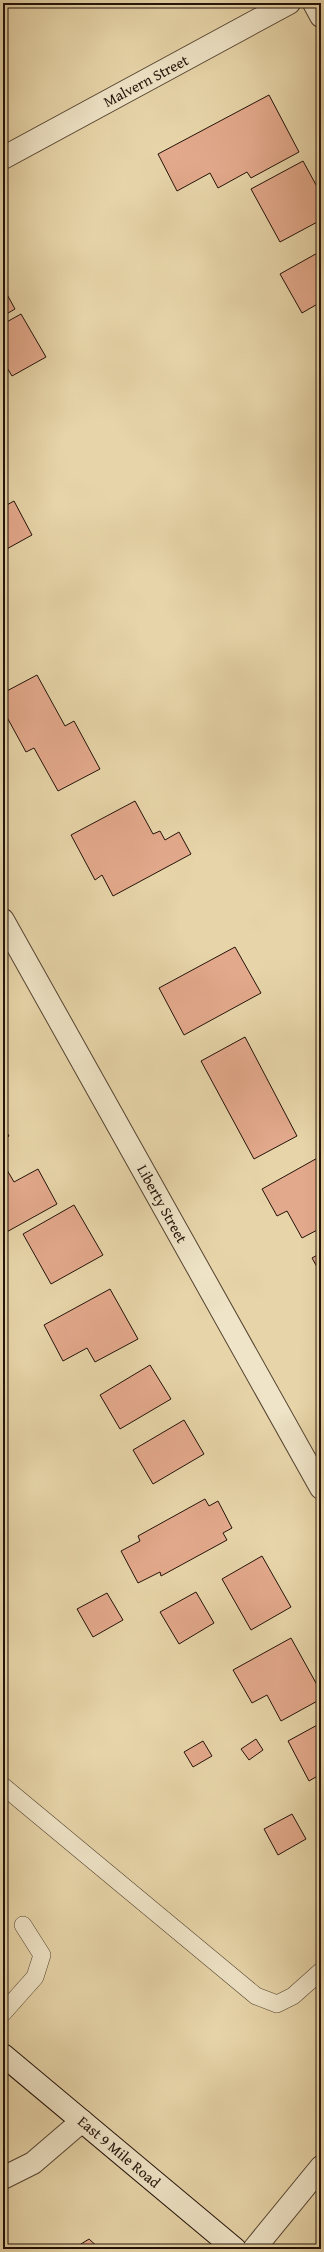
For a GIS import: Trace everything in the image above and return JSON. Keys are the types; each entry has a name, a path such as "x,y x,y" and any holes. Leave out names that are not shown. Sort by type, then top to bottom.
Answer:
{"street":[{"name":"Malvern Street","path":"3,158 289,3"},
{"path":"314,3 321,16"},
{"name":"Liberty Street","path":"3,920 321,1488"},
{"name":"East 9 Mile Road","path":"3,2055 235,2249"},
{"path":"3,2178 33,2163 82,2120"},
{"path":"254,2249 321,2167"}],"lane":[{"path":"3,1786 256,1996 277,2004 293,1996 321,1971"},
{"path":"3,2013 35,1977 42,1955 23,1925"}],"building":[{"path":"269,95 299,152 251,178 247,172 218,188 210,173 177,191 158,154"},
{"path":"303,161 321,194 321,220 280,242 251,189"},
{"path":"321,251 321,302 302,313 280,274"},
{"path":"3,287 15,309 3,316"},
{"path":"21,314 46,357 12,376 3,361 3,324"},
{"path":"14,501 32,535 3,551 3,507"},
{"path":"37,675 65,726 74,721 100,769 58,791 34,748 26,752 3,710 3,693"},
{"path":"135,801 153,834 160,831 165,840 179,832 191,854 113,896 102,875 95,880 71,835"},
{"path":"235,947 261,993 184,1035 159,988"},
{"path":"245,1037 297,1136 254,1159 201,1061"},
{"path":"3,1126 9,1136 3,1140"},
{"path":"321,1156 321,1228 302,1238 287,1211 277,1216 262,1189"},
{"path":"3,1163 14,1182 38,1169 57,1204 3,1234"},
{"path":"74,1205 103,1255 51,1284 23,1234"},
{"path":"321,1253 321,1274 312,1258"},
{"path":"110,1289 138,1339 95,1362 87,1348 63,1361 44,1325"},
{"path":"150,1365 171,1399 120,1429 100,1395"},
{"path":"184,1420 204,1454 153,1484 133,1450"},
{"path":"205,1499 209,1506 218,1501 232,1528 223,1533 227,1540 161,1576 160,1572 138,1583 121,1551 140,1541 138,1536"},
{"path":"262,1556 291,1607 251,1630 222,1579"},
{"path":"196,1592 214,1623 179,1644 160,1612"},
{"path":"107,1593 123,1620 93,1637 77,1609"},
{"path":"291,1638 321,1692 321,1699 281,1721 267,1695 252,1703 233,1670"},
{"path":"321,1723 321,1774 309,1781 288,1741"},
{"path":"256,1739 263,1750 249,1760 241,1749"},
{"path":"203,1741 212,1756 193,1767 184,1752"},
{"path":"292,1814 306,1839 278,1855 264,1829"},
{"path":"89,2239 100,2249 73,2249"}]}
